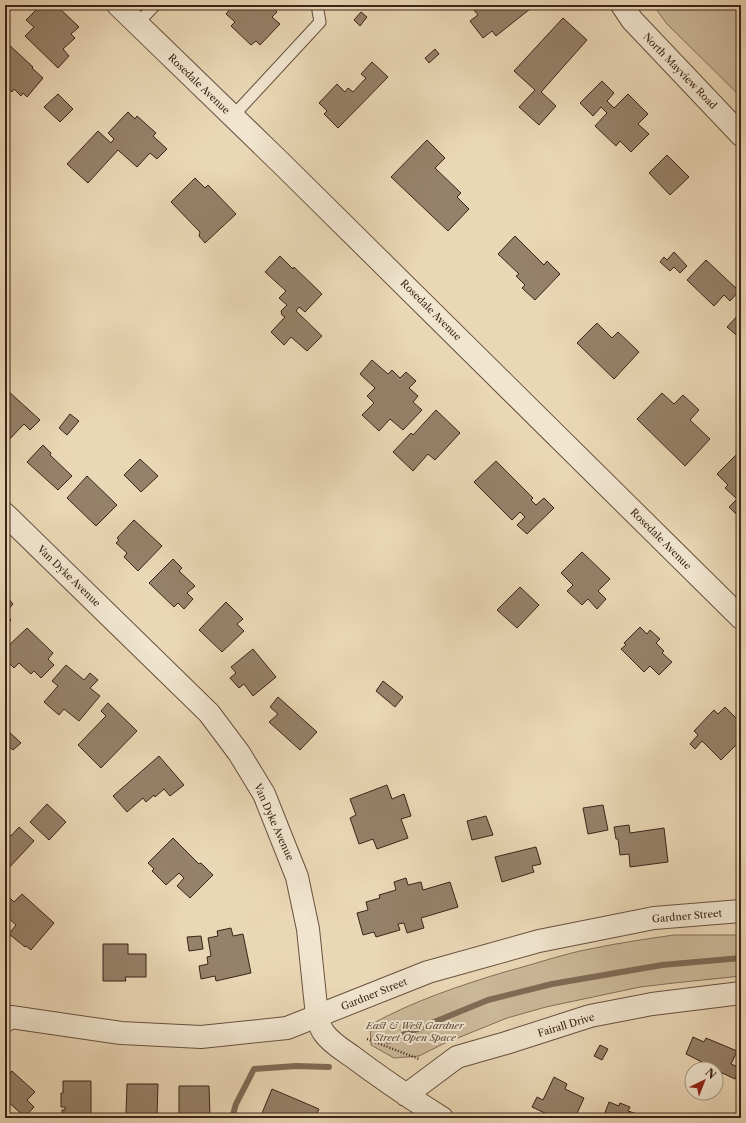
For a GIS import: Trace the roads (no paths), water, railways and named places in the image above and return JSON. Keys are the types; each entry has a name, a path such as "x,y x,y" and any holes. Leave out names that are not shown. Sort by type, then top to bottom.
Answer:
{"street":[{"name":"Rosedale Avenue","path":"118,5 474,353 741,618"},
{"name":"North Mayview Road","path":"622,5 632,20 741,135"},
{"name":"Van Dyke Avenue","path":"5,514 209,713 239,753 264,794 298,876 308,929 317,1016 323,1033 406,1095 442,1118"},
{"name":"Gardner Street","path":"7,1015 121,1033 201,1037 287,1028 428,972 539,942 654,918 741,911"},
{"name":"Fairall Drive","path":"406,1095 457,1057 590,1016 652,1004 741,993"}],"lane":[{"path":"137,24 155,5"},
{"path":"233,116 320,22 317,5"}],"waterway":[{"path":"388,1041 488,1000 552,984 662,965 741,958"},
{"path":"232,1118 236,1104 254,1069 296,1066 329,1067"}],"park label":[{"name":"East & West Gardner Street Open Space","path":"415,1030"}]}
